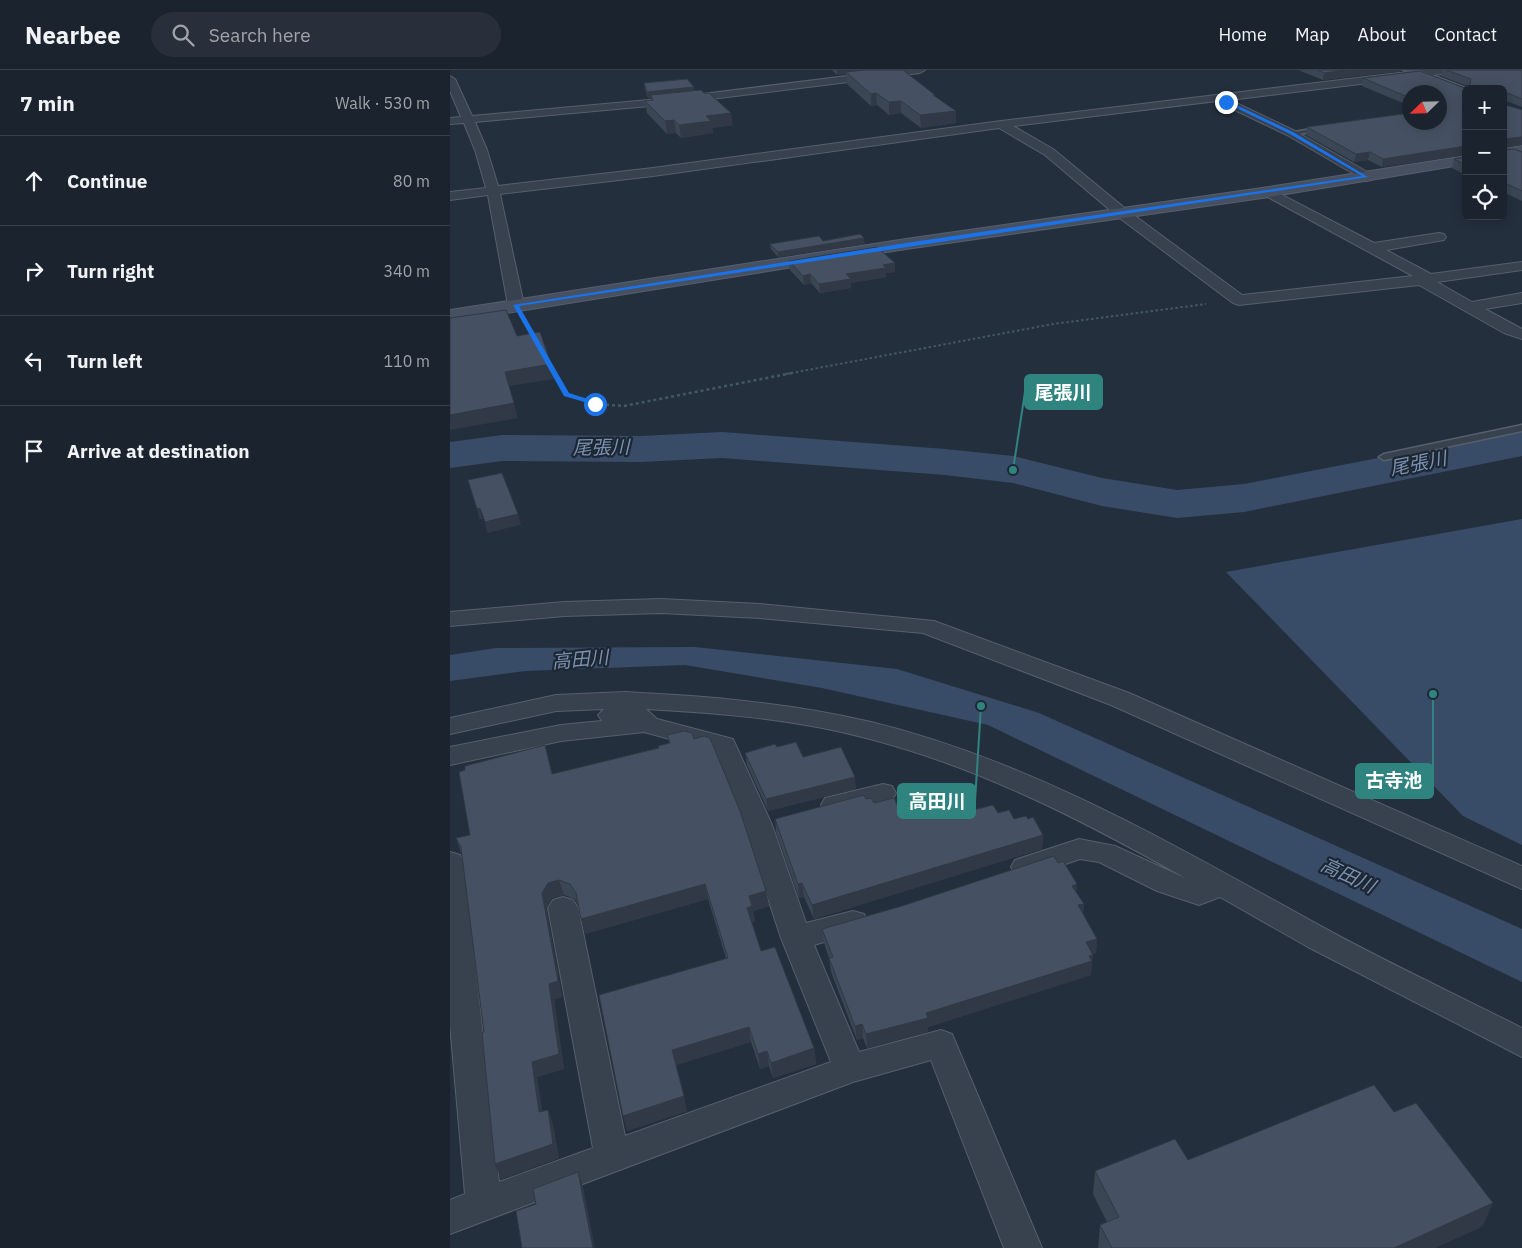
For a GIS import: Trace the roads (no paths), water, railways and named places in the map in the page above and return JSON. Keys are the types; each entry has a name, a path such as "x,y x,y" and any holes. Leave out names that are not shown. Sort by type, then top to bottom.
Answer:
{"street":[{"path":"450,121 671,101 920,70"},
{"path":"450,196 1222,100 1414,72 1450,70"},
{"path":"1414,72 1462,90"},
{"path":"450,79 481,150 493,190 516,305"},
{"path":"1222,100 1291,133 1366,177"},
{"path":"1004,126 1049,152 1122,213 1239,300 1425,280 1522,266"},
{"path":"1507,153 1522,150"},
{"path":"450,316 916,243 1269,192 1462,161"},
{"path":"1269,192 1371,248 1470,308 1510,330 1522,334"},
{"path":"1371,248 1439,237"},
{"path":"1470,308 1522,298"},
{"path":"450,619 564,610 661,606 760,611 926,626 1120,699 1522,878"},
{"path":"450,726 556,704 625,700 701,704 793,715 870,730 937,751 1033,787 1125,831 1319,939 1522,1043"},
{"path":"556,704 576,717 635,713 648,724"},
{"path":"450,756 561,734 648,724 724,745 758,825 796,938 850,1070"},
{"path":"816,810 883,793"},
{"path":"758,825 787,818"},
{"path":"1005,874 1079,849 1105,854 1167,883 1198,894 1222,885"},
{"path":"450,862 484,1206"},
{"path":"563,908 612,1158"},
{"path":"796,938 875,915"},
{"path":"450,1218 850,1070 942,1044 1023,1248"}],"lane":[{"path":"1291,133 1328,129"},
{"path":"1507,154 1522,158"},
{"path":"1384,457 1522,428"}],"water":[{"path":"1522,519 1522,845 1463,816 1226,572"},
{"path":"695,647 897,669 1039,713 1522,929 1522,982 988,725 822,688 685,665 525,671 450,681 450,655 496,648"}],"waterway":[{"path":"1033,123 1276,94"},
{"path":"754,162 790,157"},
{"name":"尾張川","path":"450,455 502,448 641,449 722,445 945,462 1013,470 1102,492 1177,504 1244,498 1522,443"}],"place":[{"name":"尾張川","path":"1013,470"},
{"name":"古寺池","path":"1433,694"},
{"name":"高田川","path":"981,706"}]}
